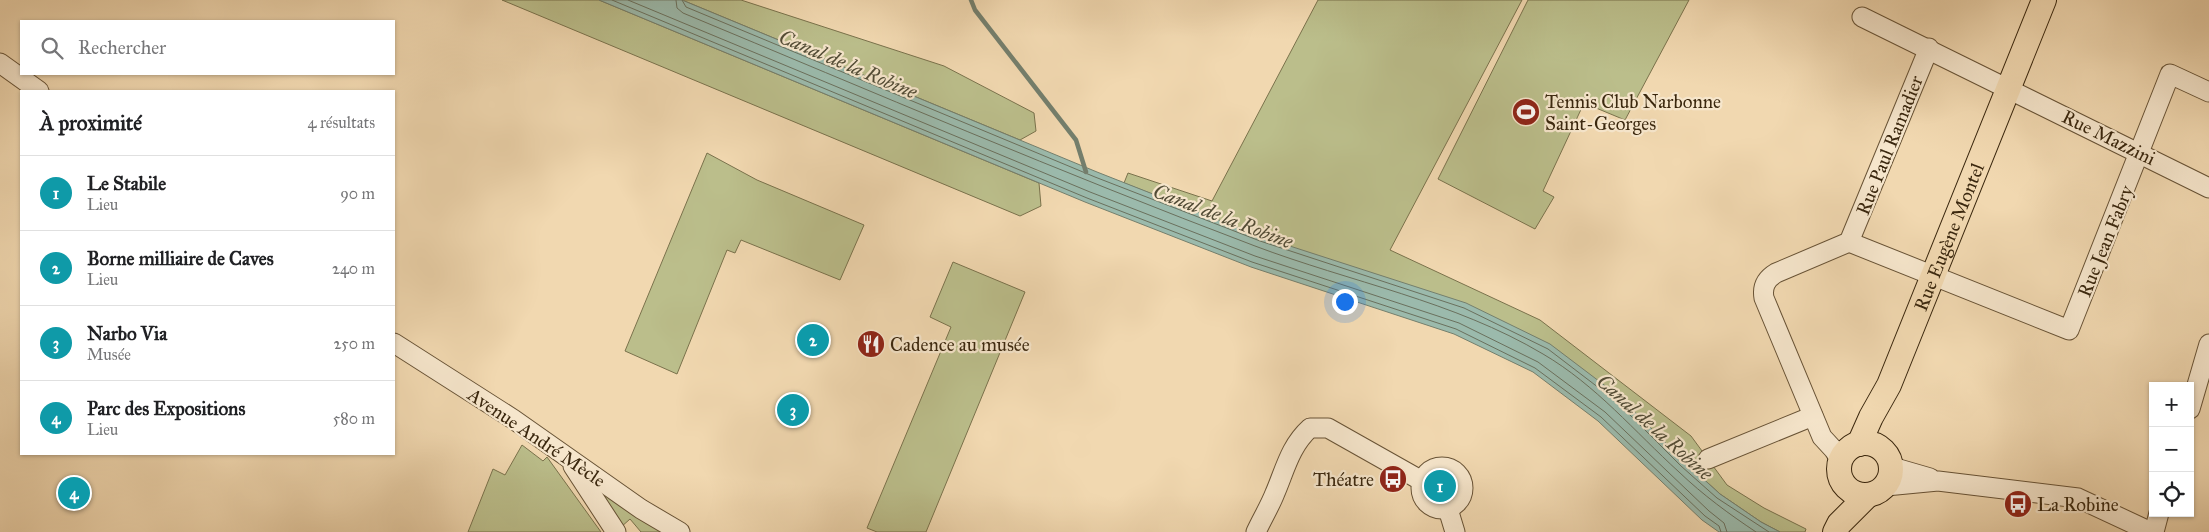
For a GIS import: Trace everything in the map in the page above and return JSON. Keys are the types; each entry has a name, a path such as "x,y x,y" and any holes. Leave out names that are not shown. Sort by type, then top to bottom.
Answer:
{"main road":[{"name":"Rue Eugène Montel","path":"1859,444 1870,417 1889,385 2044,0"},
{"name":"Rue Eugène Montel","path":"1883,476 1882,420 1889,385"},
{"path":"1837,528 1841,471 1848,450 1859,444 1873,444 1883,476"},
{"path":"1841,471 1851,491 1883,476"},
{"path":"1837,528 1883,476"}],"street":[{"name":"Rue Mazzini","path":"1862,17 1929,48 2209,188"},
{"name":"Rue Paul Ramadier","path":"1850,242 1929,48"},
{"path":"0,63 38,90"},
{"name":"Rue Jean Fabry","path":"1933,276 2069,330 2170,74 2209,92"},
{"path":"1841,471 1834,450 1824,440 1813,416 1764,298 1765,284 1769,277 1776,273 1850,242 1933,276"},
{"name":"Avenue André Mècle","path":"395,344 513,419 680,532"},
{"path":"2194,395 2209,344"},
{"path":"1708,459 1813,416"},
{"path":"1256,532 1275,494 1287,461 1300,437 1310,428 1328,428 1422,481"},
{"path":"568,458 616,532"},
{"path":"1437,467 1449,467 1459,475 1464,487 1460,500 1448,508 1435,508 1425,500 1421,488 1422,481 1430,470 1437,467"},
{"path":"1883,476 2078,498 2152,532 2158,517"},
{"path":"1448,508 1455,532"}],"green space":[{"path":"502,0 599,0 1039,183 1041,206 1020,216"},
{"path":"682,0 741,0 944,66 1034,113 1036,131 1020,140"},
{"path":"1318,0 1522,0 1390,250 1540,320 1691,436 1727,485 1764,508 1806,529 1805,532 1780,532 1761,522 1720,494 1620,397 1262,237 1124,183 1128,173 1212,201"},
{"name":"Tennis Club Narbonne Saint-Georges","path":"1528,0 1689,0 1625,120 1584,103 1543,191 1554,197 1535,229 1438,179"},
{"path":"707,153 757,180 864,225 840,280 741,240 735,253 727,250 677,374 625,351"},
{"path":"953,262 1025,292 926,532 877,532 867,528 951,327 930,317"},
{"path":"522,445 543,461 547,457 601,532 468,532 493,469 505,475"},
{"path":"595,486 665,532 641,532 630,519 620,528"}],"water":[{"path":"599,0 682,0 1097,172 1262,237 1466,303 1550,344 1620,397 1720,494 1761,522 1780,532 1719,532 1702,520 1598,421 1533,372 1454,334 1251,267 1085,202"}],"waterway":[{"path":"971,0 975,10 1076,140 1086,172"}],"place":[{"name":"Tennis Club Narbonne Saint-Georges","path":"1526,112"},
{"name":"Borne milliaire de Caves","path":"813,340"},
{"name":"Cadence au musée","path":"871,344"},
{"name":"Narbo Via","path":"793,410"},
{"name":"Théatre","path":"1393,479"},
{"name":"Le Stabile","path":"1440,486"},
{"name":"Parc des Expositions","path":"74,493"},
{"name":"La Robine","path":"2018,504"}],"water label":[{"name":"Canal de la Robine","path":"848,64"},
{"name":"Canal de la Robine","path":"1223,216"},
{"name":"Canal de la Robine","path":"1655,427"}]}
